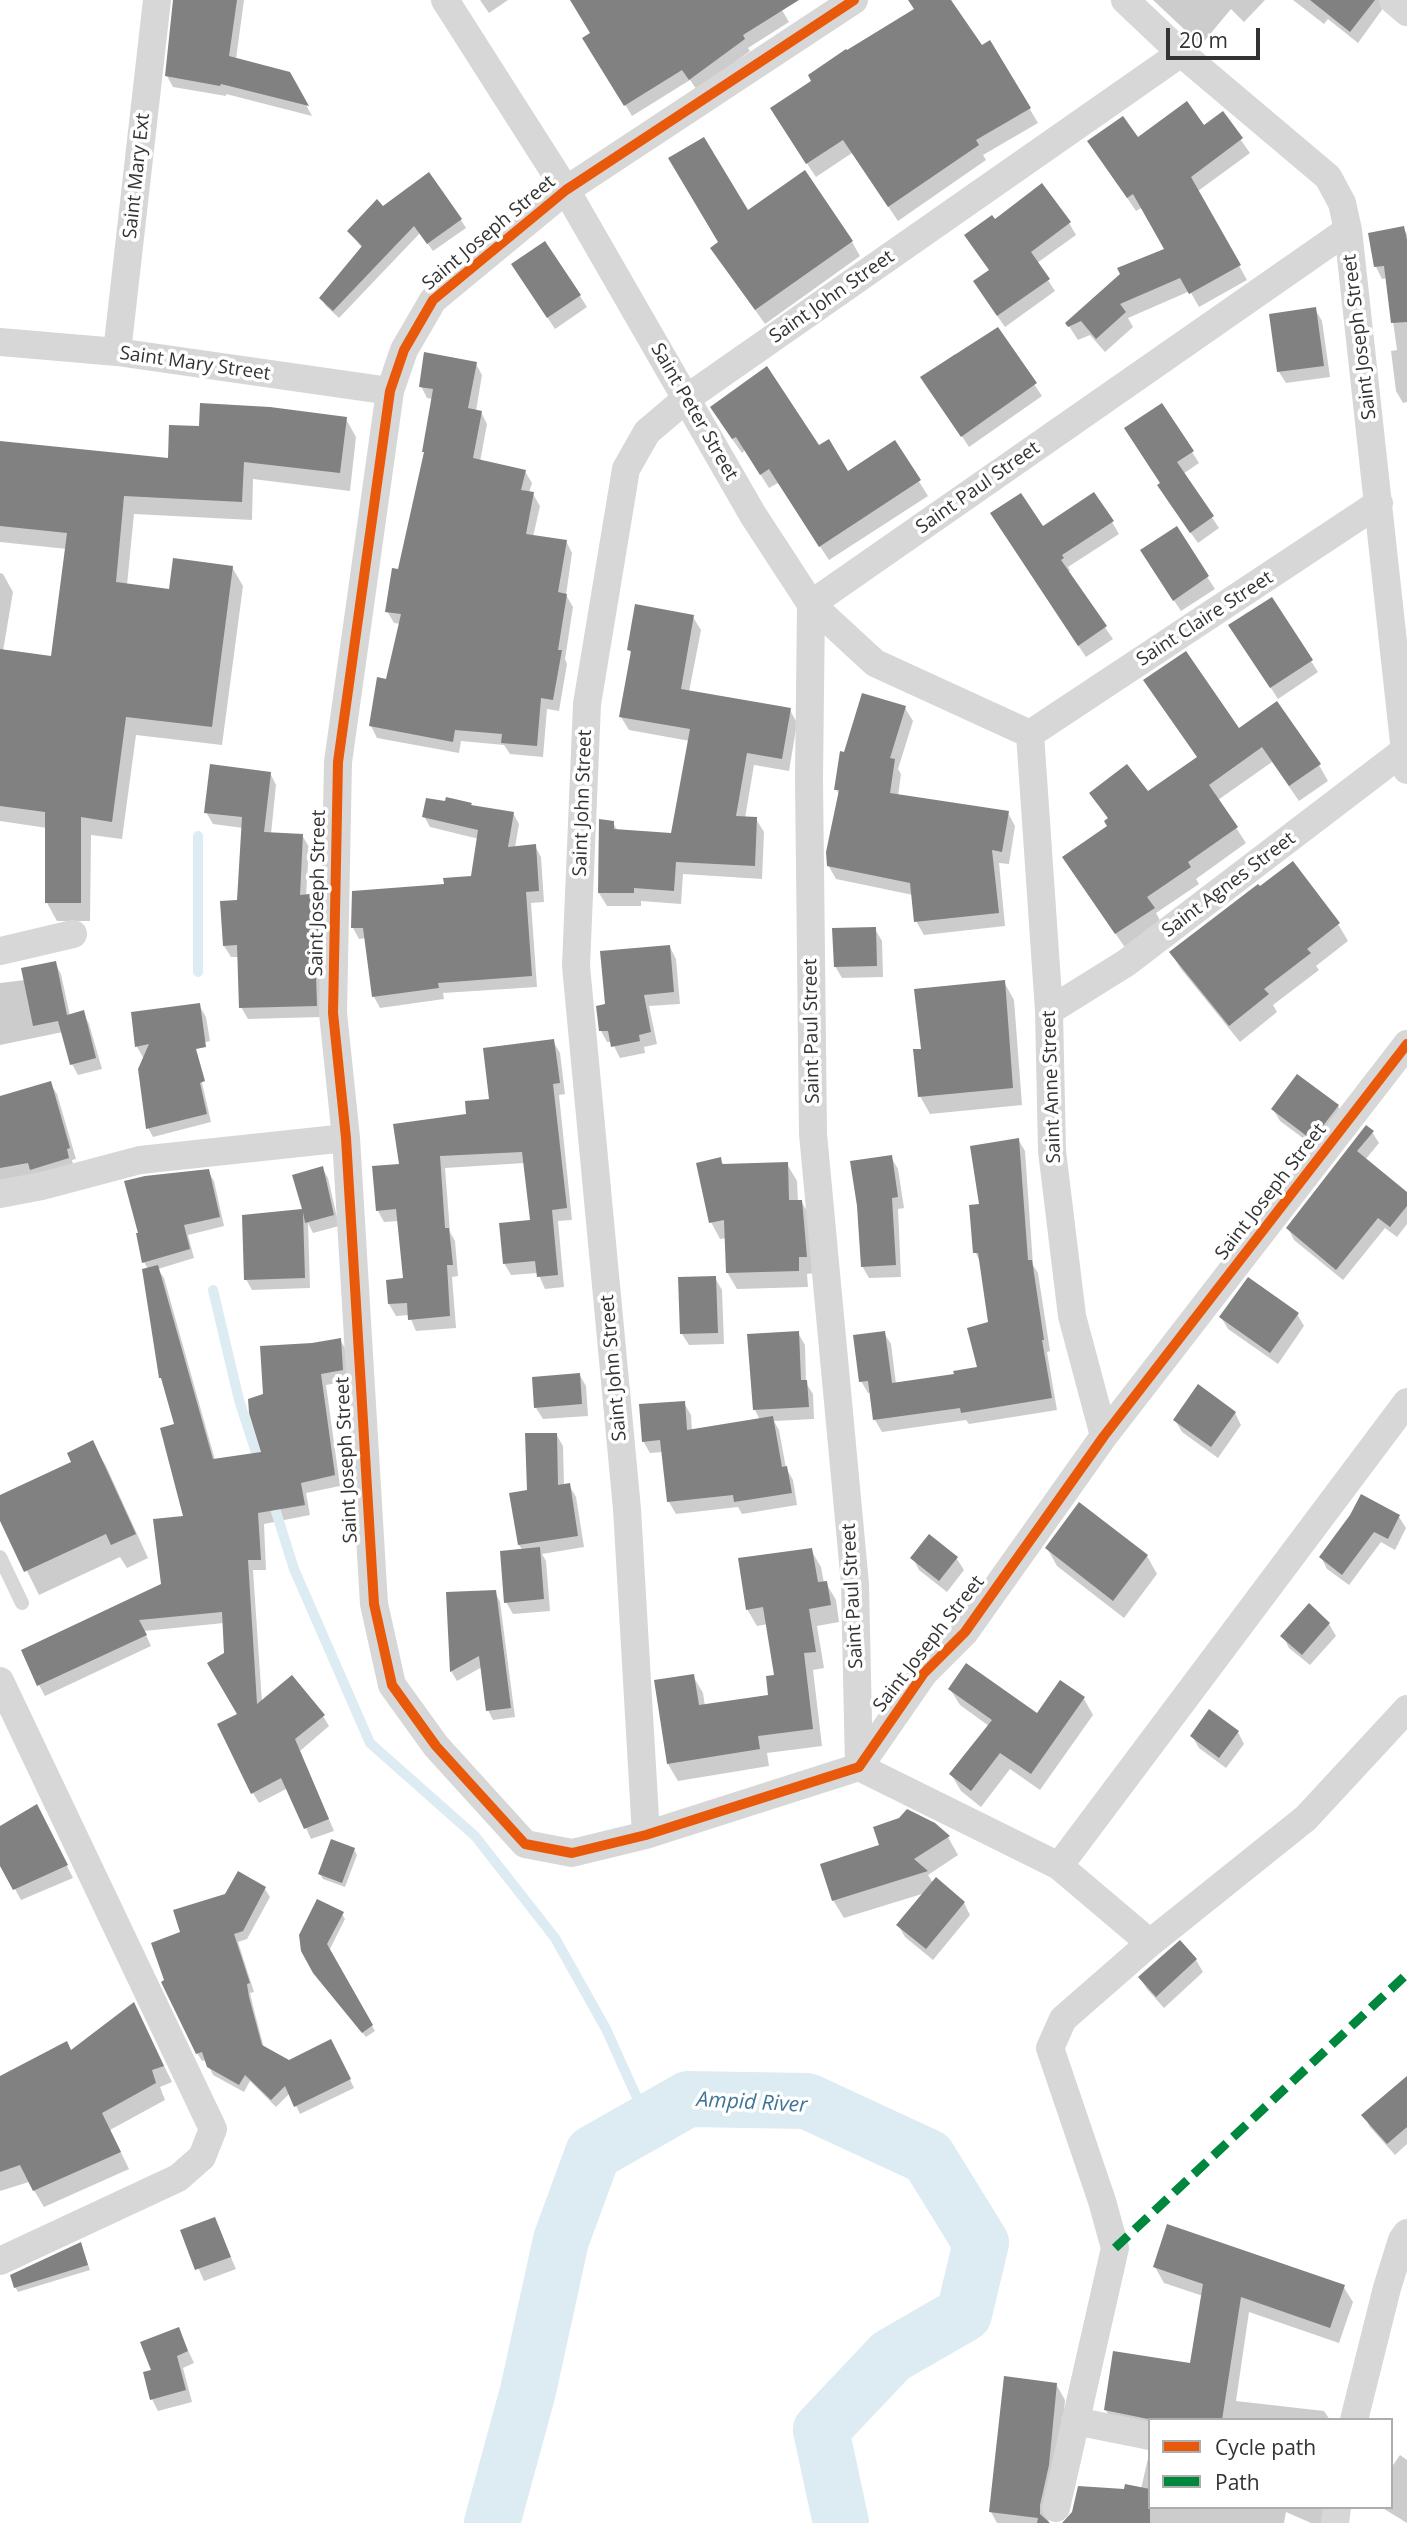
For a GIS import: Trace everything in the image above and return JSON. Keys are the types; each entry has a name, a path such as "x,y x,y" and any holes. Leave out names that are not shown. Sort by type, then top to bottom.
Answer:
{"street":[{"name":"Saint Mary Ext","path":"117,352 158,0"},
{"name":"Saint Peter Street","path":"445,0 566,190 753,515 811,604 875,663 1030,734"},
{"name":"Saint Joseph Street","path":"1125,0 1181,53 1328,177 1342,203 1348,230 1406,760"},
{"path":"1394,0 1407,12"},
{"name":"Saint Joseph Street","path":"836,5 566,190 433,300 404,350 390,391 338,762 333,1013 346,1138 374,1604 392,1685 436,1746 525,1844 572,1853 646,1835 859,1766 925,1673 965,1632 1104,1436 1407,1044"},
{"name":"Saint John Street","path":"646,1835 627,1509 576,965 587,704 626,470 647,432 687,398 1181,53"},
{"name":"Saint Paul Street","path":"859,1766 855,1584 813,1135 808,779 811,604 1348,230"},
{"name":"Saint Mary Street","path":"0,342 117,352 390,391"},
{"name":"Saint Claire Street","path":"1030,734 1379,503"},
{"name":"Saint Anne Street","path":"1030,734 1049,1011 1052,1151 1072,1316 1104,1436"},
{"name":"Saint Agnes Street","path":"1049,1011 1126,963 1406,760"},
{"path":"0,951 73,934"},
{"path":"0,1194 42,1186 140,1160 346,1138"},
{"path":"1059,1867 1407,1402"},
{"path":"0,1681 213,2129 202,2157 178,2178 0,2260"},
{"path":"1056,2508 1115,2248 1102,2201 1050,2048 1063,2019 1150,1943 1306,1818 1407,1709"},
{"path":"859,1766 1059,1867 1150,1943"},
{"path":"1354,2418 1387,2288 1402,2240 1407,2233"},
{"path":"1075,2421 1148,2436"}],"lane":[{"path":"0,1557 22,1603"}],"building":[{"path":"173,0 237,0 229,56 290,72 309,106 221,84 220,86 165,76"},
{"path":"570,0 799,0 743,35 745,39 689,80 682,70 624,106 582,38 590,33"},
{"path":"908,0 951,0 982,45 990,40 1031,108 976,140 979,145 888,207 843,140 806,164 770,108 811,81 808,75 914,9"},
{"path":"1310,0 1375,0 1350,32"},
{"path":"1187,101 1204,125 1223,111 1243,138 1191,177 1241,265 1189,294 1180,278 1120,304 1126,312 1096,339 1081,321 1068,327 1065,323 1120,274 1117,268 1164,249 1133,194 1127,198 1087,141 1123,116 1138,137"},
{"path":"704,137 748,210 805,170 853,241 755,310 710,248 718,242 668,158"},
{"path":"429,172 462,219 427,244 414,226 333,311 319,298 362,246 347,231 377,199 383,206"},
{"path":"1042,183 1071,222 1031,252 1050,279 997,316 973,281 989,270 964,235 992,215 995,219"},
{"path":"1404,226 1407,240 1407,322 1391,323 1384,266 1374,267 1368,233"},
{"path":"545,241 581,295 547,318 511,264"},
{"path":"1316,307 1324,366 1277,372 1269,314"},
{"path":"998,327 1037,383 961,437 920,377"},
{"path":"424,352 477,362 468,408 482,411 473,458 526,470 521,490 534,492 526,534 567,540 558,592 567,594 558,650 562,650 553,700 541,698 537,746 501,743 502,734 455,730 453,742 369,726 377,677 386,679 401,614 385,612 392,568 398,569 424,452 433,389 419,387"},
{"path":"767,366 819,445 829,439 848,471 895,440 921,480 819,547 769,469 760,475 736,437 732,439 710,407"},
{"path":"200,403 270,407 347,417 340,473 244,462 242,502 124,496 116,582 169,589 173,558 233,566 212,727 126,717 112,822 81,817 81,903 45,903 45,812 0,806 0,649 51,656 67,533 0,526 0,441 168,458 169,425 199,426"},
{"path":"1162,403 1194,451 1177,462 1214,516 1190,533 1157,485 1160,483 1124,428"},
{"path":"1094,492 1114,521 1062,555 1064,558 1061,560 1107,626 1078,646 990,513 1021,493 1043,526"},
{"path":"1177,526 1209,576 1173,601 1140,550"},
{"path":"1272,597 1313,660 1270,688 1228,625"},
{"path":"635,604 694,615 681,689 791,708 782,759 747,753 736,816 757,817 755,866 676,862 674,891 634,888 634,893 598,893 599,819 614,821 614,829 671,833 690,729 619,717 631,651 627,650"},
{"path":"1186,651 1239,728 1277,701 1321,764 1289,786 1262,747 1209,785 1238,827 1188,862 1191,867 1147,897 1155,908 1115,934 1062,857 1107,826 1104,821 1108,818 1089,793 1127,764 1148,791 1197,757 1143,680"},
{"path":"862,693 906,706 890,758 895,759 890,793 1009,811 1002,852 992,850 999,913 914,922 910,883 827,866 826,852 839,790 834,790 840,751 844,752"},
{"path":"210,764 271,772 264,832 303,834 300,895 319,893 318,931 315,941 317,1006 239,1008 237,945 223,946 220,901 237,900 242,817 204,813"},
{"path":"446,797 472,803 471,805 514,812 508,847 536,844 539,891 526,892 532,976 438,983 439,988 372,997 363,928 351,928 352,891 444,884 443,878 471,876 478,830 422,817 426,798 445,801"},
{"path":"1293,861 1340,923 1307,949 1311,953 1264,989 1269,994 1229,1026 1169,952 1258,884 1260,886"},
{"path":"876,927 877,966 834,967 832,928"},
{"path":"670,945 674,992 644,995 651,1032 639,1035 640,1041 611,1047 608,1031 599,1031 596,1006 605,1004 600,951"},
{"path":"56,961 67,1015 84,1010 96,1058 70,1065 58,1021 33,1026 21,968"},
{"path":"1005,980 1013,1088 918,1097 913,1049 921,1049 914,989"},
{"path":"200,1003 206,1047 196,1049 205,1081 200,1083 207,1114 146,1129 138,1069 149,1044 135,1047 131,1012"},
{"path":"554,1039 560,1083 553,1084 567,1208 552,1210 558,1275 537,1277 535,1261 503,1264 499,1223 530,1220 522,1152 440,1156 445,1228 449,1228 453,1265 447,1265 450,1316 408,1320 407,1303 388,1304 386,1280 403,1278 396,1209 376,1211 372,1166 399,1164 393,1124 466,1114 465,1101 489,1099 483,1048"},
{"path":"1297,1074 1339,1105 1312,1140 1271,1109"},
{"path":"51,1081 70,1148 67,1149 69,1158 30,1170 28,1163 0,1168 0,1096"},
{"path":"1366,1125 1374,1131 1357,1151 1407,1192 1407,1206 1390,1227 1378,1218 1336,1270 1286,1228"},
{"path":"1019,1138 1028,1260 1032,1260 1052,1398 961,1413 960,1408 873,1420 868,1381 859,1382 853,1335 885,1331 892,1383 954,1374 953,1371 977,1367 967,1328 988,1322 978,1253 973,1253 969,1205 979,1204 970,1146"},
{"path":"892,1155 898,1197 892,1198 896,1265 861,1267 857,1206 850,1161"},
{"path":"721,1157 722,1164 788,1162 789,1200 802,1200 807,1257 799,1257 799,1271 726,1273 724,1220 709,1223 696,1163"},
{"path":"323,1166 334,1215 305,1223 303,1212 305,1278 244,1280 242,1215 302,1209 292,1175"},
{"path":"209,1169 220,1217 184,1225 190,1249 142,1263 138,1233 124,1181"},
{"path":"158,1265 213,1459 261,1452 249,1413 248,1399 263,1394 260,1346 312,1343 341,1338 343,1370 321,1374 335,1475 301,1483 305,1505 258,1513 261,1560 248,1560 257,1704 292,1675 325,1715 295,1739 329,1819 304,1829 281,1778 251,1794 217,1724 237,1714 207,1663 224,1653 222,1612 139,1620 147,1635 37,1686 21,1650 161,1584 153,1519 183,1516 160,1428 174,1424 159,1378 142,1269"},
{"path":"716,1276 718,1333 680,1334 678,1277"},
{"path":"1248,1277 1299,1313 1270,1353 1219,1317"},
{"path":"799,1331 801,1380 807,1380 809,1407 753,1410 747,1334"},
{"path":"580,1373 582,1404 534,1408 532,1377"},
{"path":"1198,1384 1236,1412 1211,1447 1173,1420"},
{"path":"685,1401 687,1430 773,1416 782,1467 787,1466 792,1493 734,1502 733,1495 667,1502 660,1440 642,1442 639,1404"},
{"path":"525,1433 557,1433 558,1485 570,1483 578,1536 518,1545 509,1493 527,1490"},
{"path":"93,1440 136,1534 111,1545 106,1534 24,1572 0,1521 0,1495 71,1462 67,1453"},
{"path":"1361,1494 1400,1515 1388,1539 1374,1532 1342,1575 1319,1557 1350,1515"},
{"path":"1079,1502 1148,1555 1113,1601 1045,1548"},
{"path":"929,1534 958,1557 939,1581 910,1558"},
{"path":"540,1547 544,1599 504,1603 500,1551"},
{"path":"812,1548 818,1582 827,1581 831,1605 809,1609 816,1652 804,1653 813,1729 758,1736 760,1749 667,1764 654,1680 694,1674 699,1705 768,1695 766,1676 774,1675 763,1607 746,1610 738,1558"},
{"path":"496,1590 511,1708 486,1711 479,1656 450,1672 446,1592"},
{"path":"1309,1603 1330,1623 1302,1655 1280,1636"},
{"path":"966,1663 1037,1713 1060,1680 1085,1697 1031,1774 1000,1753 971,1791 949,1774 992,1720 948,1689"},
{"path":"1209,1709 1239,1731 1219,1758 1190,1736"},
{"path":"37,1804 68,1865 13,1890 0,1866 0,1826"},
{"path":"907,1809 935,1823 950,1836 914,1859 928,1871 832,1901 820,1864 879,1845 873,1827 899,1818"},
{"path":"331,1839 355,1848 342,1883 318,1874"},
{"path":"238,1871 266,1887 243,1931 234,1934 250,1983 247,1984 249,1997 262,2045 289,2060 331,2039 351,2079 294,2107 285,2086 271,2100 245,2075 239,2085 207,2067 202,2052 196,2054 161,1982 164,1980 151,1943 180,1932 173,1910 225,1894"},
{"path":"936,1877 965,1902 926,1949 896,1925"},
{"path":"317,1899 344,1912 327,1944 373,2025 362,2033 313,1973 301,1951 299,1935"},
{"path":"1180,1940 1197,1959 1156,1997 1138,1977"},
{"path":"134,2002 164,2066 152,2070 156,2083 102,2113 121,2152 33,2191 20,2165 0,2172 0,2076 67,2041 71,2050"},
{"path":"1407,2076 1407,2127 1387,2144 1361,2115"},
{"path":"215,2217 231,2257 195,2270 180,2230"},
{"path":"1167,2224 1345,2285 1330,2328 1241,2297 1222,2418 1148,2419 1104,2410 1113,2351 1190,2363 1203,2284 1153,2267"},
{"path":"81,2242 88,2265 14,2288 10,2275"},
{"path":"179,2327 188,2351 177,2356 186,2390 150,2400 143,2372 151,2370 140,2342"},
{"path":"1004,2376 1057,2383 1049,2465 1040,2505 1040,2514 1050,2523 1037,2523 1038,2518 989,2512"},
{"path":"1125,2484 1148,2489 1150,2523 1062,2523 1072,2512 1078,2486 1124,2489"}],"waterway":[{"path":"198,836 198,972"},
{"path":"213,1290 239,1400 260,1465"},
{"path":"272,1499 294,1569 370,1743 475,1836 555,1938 606,2029 648,2122"},
{"name":"Ampid River","path":"492,2523 528,2391 561,2240 593,2153 688,2099 807,2101 928,2157 981,2243 964,2314 891,2356 821,2430 841,2523"}],"marked path":[{"path":"1115,2248 1407,1974"}],"cycle path":[{"path":"854,0 566,190 433,300 404,350 390,391 338,762 333,1013 346,1138 374,1604 392,1685 436,1746 525,1844 572,1853 646,1835 859,1767 924,1673 965,1632 1104,1436 1407,1044"}]}
